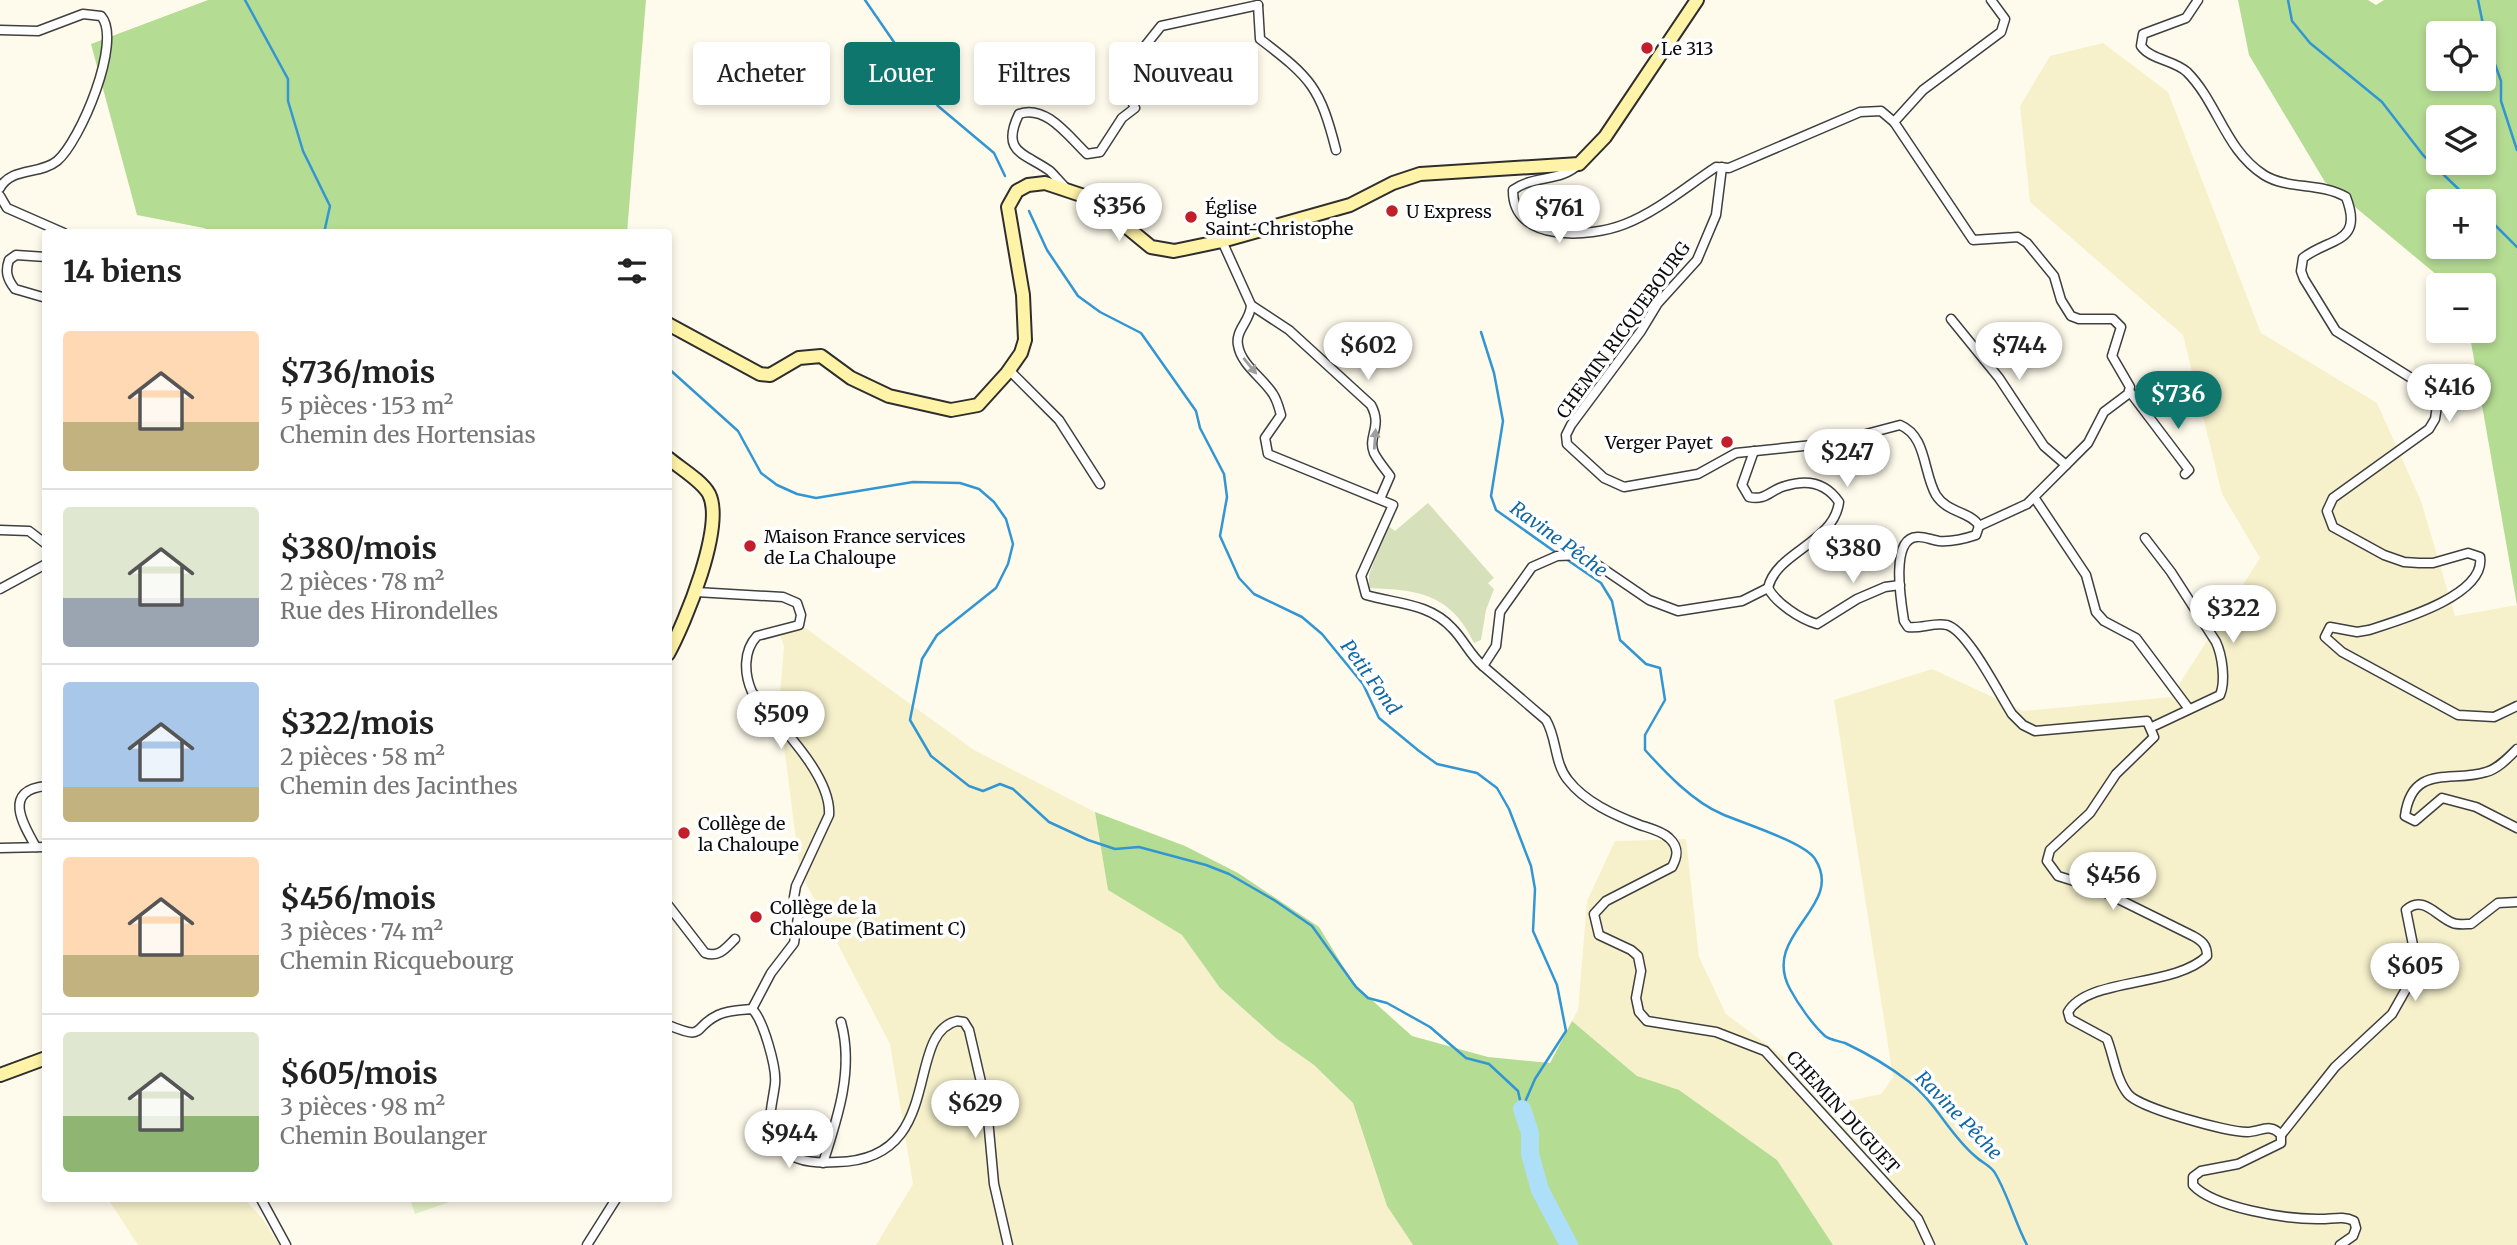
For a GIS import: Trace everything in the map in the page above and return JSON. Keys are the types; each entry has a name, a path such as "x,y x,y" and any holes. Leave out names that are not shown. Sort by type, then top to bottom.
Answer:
{"main road":[{"path":"672,326 760,374 770,375 799,358 821,356 874,389 951,410 978,405 1021,353 1027,327 1008,207 1017,191 1028,185 1045,183 1068,190 1100,205 1142,241 1162,251 1222,241 1350,205 1393,183 1420,174 1580,164 1605,138 1697,0"},
{"path":"672,461 708,492 712,505 711,531 696,592 684,625 672,647"},
{"path":"0,1075 42,1059"}],"street":[{"path":"1894,122 1923,90 2001,32 2005,19 1991,0"},
{"path":"2198,0 2186,18 2143,34 2141,46 2150,54 2166,59 2188,74 2233,146 2265,176 2277,181 2326,188 2346,197 2352,213 2350,229 2344,237 2303,258 2301,271 2304,279 2336,331 2408,375 2437,406 2435,419 2429,429 2333,498 2327,511 2330,524 2341,534 2404,562 2433,563 2468,553 2480,557 2481,564 2476,573 2445,602 2369,630 2357,632 2330,627 2325,637 2343,653 2458,715 2494,717 2517,706"},
{"path":"1068,190 1050,172 1021,155 1012,143 1013,127 1019,114 1029,111 1044,116 1087,154 1100,152 1122,118 1135,108 1123,82 1126,71 1161,26 1260,2 1260,39 1300,70 1312,87 1324,105 1336,150"},
{"path":"0,30 38,31 89,13 101,16 109,34 101,74 81,127 60,159 11,176 0,188"},
{"path":"1580,164 1569,174 1521,184 1513,190 1513,203 1517,214 1532,227 1542,230 1594,232 1614,227 1646,214 1716,167 1729,168 1860,112 1881,111 1894,122 1973,240 2018,237 2028,243 2054,276 2061,300 2071,316 2079,319 2113,319 2119,322 2121,327 2112,356 2130,392 2189,470 2185,474"},
{"name":"CHEMIN RICQUEBOURG","path":"1722,167 1716,215 1697,260 1658,303 1566,435 1567,444 1604,478 1624,487 1686,478 1736,453 1832,443 1900,425 1911,431 1920,446 1932,486 1941,501 1953,511 1973,519 1979,526"},
{"path":"0,196 8,208 55,229"},
{"path":"1222,241 1251,305 1251,312 1238,336 1238,346 1243,357 1273,395 1281,415 1265,438 1268,454 1393,505 1361,576 1362,588 1366,595 1409,603 1435,614 1453,629 1472,656 1483,666 1496,646 1500,612 1532,567 1558,556 1583,555 1649,600 1678,611 1727,605 1768,588 1775,573 1830,525 1838,514 1839,502 1824,486 1814,484 1786,485 1766,498 1749,497 1744,493 1742,485 1754,451"},
{"path":"42,257 16,255 9,260 7,275 15,289 42,297"},
{"path":"1251,305 1289,330 1371,405 1378,417 1374,453 1390,476 1390,484 1380,499"},
{"path":"1951,319 1999,378 2044,446 2066,465"},
{"path":"1009,370 1059,420 1101,484"},
{"path":"2130,392 2104,412 2088,443 2027,504 1979,526 1976,535 1963,540 1908,539 1901,546 1900,585 1904,621 1908,626 1939,624 1960,632 2012,714 2023,725 2041,731 2143,720 2152,727 2154,737 2150,743 2116,774 2090,813 2050,850 2047,861 2057,876 2096,888 2193,936 2203,942 2207,956 2161,979 2129,983 2095,993 2071,1007 2068,1012 2070,1019 2107,1039 2121,1082 2136,1102 2232,1131 2250,1132 2267,1127 2276,1129 2281,1135"},
{"path":"2034,497 2086,575 2096,612 2104,621 2136,638 2189,709"},
{"path":"0,530 29,531 42,541"},
{"path":"2145,538 2171,572 2220,650 2223,688 2220,695 2152,727"},
{"path":"0,589 42,566"},
{"path":"1768,588 1773,596 1816,624 1857,599 1885,587 1900,585"},
{"path":"696,592 783,597 797,603 802,615 799,625 757,636 747,654 747,674 752,692 821,782 829,807 829,815 796,886 794,897 798,917 794,943 771,973 752,1009"},
{"name":"CHEMIN DUGUET","path":"1483,666 1546,720 1560,768 1568,780 1594,802 1617,816 1667,835 1674,843 1677,852 1672,867 1606,901 1594,914 1594,926 1599,935 1638,956 1642,971 1636,999 1639,1012 1647,1021 1662,1026 1716,1032 1765,1051 1918,1219 1930,1245"},
{"path":"2517,749 2489,772 2468,776 2444,775 2426,782 2408,798 2404,816 2415,821 2442,798 2476,807 2517,828"},
{"path":"36,847 19,814 20,799 26,791 42,787"},
{"path":"0,848 42,847"},
{"path":"2340,1245 2353,1236 2356,1228 2354,1221 2346,1217 2296,1218 2243,1208 2199,1191 2193,1185 2193,1177 2201,1171 2238,1164 2281,1143 2281,1135 2335,1067 2392,1014 2414,975 2414,950 2406,910 2412,905 2422,904 2455,924 2471,924 2498,903 2517,902"},
{"path":"672,910 705,953 720,953 735,939"},
{"path":"672,1026 694,1034 716,1015 752,1009"},
{"path":"752,1009 760,1019 775,1075 769,1121 775,1143 788,1154 803,1161 823,1163 861,1159 901,1135 915,1113 931,1047 945,1027 957,1021 964,1023 970,1030 986,1108 994,1184 1008,1245"},
{"path":"823,1163 838,1118 844,1085 847,1056 841,1021"},
{"path":"263,1202 286,1245"},
{"path":"587,1245 614,1202"}],"shaded area":[{"path":"2103,43 2168,92 2261,333 2377,403 2421,501 2455,616 2517,605 2517,1245 1833,1245 1777,1160 1679,1091 1637,1076 1572,1021 1578,1010 1587,901 1615,841 1686,839 1699,957 1726,1014 1844,1102 1881,1094 1893,1077 1834,700 1932,669 2023,711 2171,697 2260,558 2222,494 2183,335 2030,202 2020,106 2050,56"},
{"path":"804,627 974,750 1095,812 1108,890 1182,935 1220,988 1277,1039 1314,1065 1353,1103 1387,1206 1413,1245 876,1245 913,1184 890,1044 800,872 779,706 784,646 780,635"},
{"path":"110,1202 247,1202 262,1218 279,1245 138,1245"}],"green space":[{"path":"208,0 646,0 627,229 206,229 137,215 91,44"},
{"path":"2238,0 2368,0 2376,5 2384,0 2517,0 2517,605 2471,343 2496,343 2496,273 2435,273 2325,182 2249,55"},
{"path":"1428,503 1494,578 1488,583 1494,589 1486,610 1481,640 1474,643 1455,614 1432,598 1418,593 1369,588 1369,575 1387,525 1395,531"},
{"path":"1095,812 1185,846 1238,873 1319,927 1354,984 1412,1036 1488,1057 1550,1063 1572,1021 1637,1076 1679,1090 1777,1160 1833,1245 1413,1245 1387,1206 1353,1103 1314,1065 1277,1039 1220,988 1182,935 1108,890"},
{"path":"411,1202 449,1202 415,1214"}],"waterway":[{"path":"245,0 288,79 288,101 303,151 330,206 325,229"},
{"name":"Petit Fond","path":"865,0 938,106 994,153 1005,176"},
{"path":"2288,0 2292,21 2310,43 2382,102 2423,155 2458,189"},
{"path":"2478,0 2486,39 2501,81 2501,101 2517,150"},
{"name":"Petit Fond","path":"1029,211 1047,250 1078,296 1100,312 1141,333 1196,411 1200,428 1224,474 1227,497 1220,536 1239,578 1254,594 1302,617 1322,634 1363,684 1379,718 1437,764 1477,773 1497,788 1509,809 1531,866 1535,889 1533,931 1557,985 1566,1031 1535,1079 1522,1109"},
{"path":"2496,226 2517,247"},
{"name":"Ravine Pêche","path":"1481,332 1494,373 1503,421 1491,496 1496,510 1558,554"},
{"path":"672,372 738,431 761,473 777,485 797,494 816,498 913,482 960,483 979,489 994,502 1006,519 1013,544 1008,564 996,588 937,635 922,659 910,720 931,756 969,786 983,791 1000,784 1013,789 1049,822 1088,840 1115,849 1139,847 1206,865 1229,874 1274,900 1312,926 1356,987 1368,998 1387,1003 1430,1027 1466,1058 1489,1064 1518,1091 1522,1109"},
{"name":"Ravine Pêche","path":"1566,559 1601,583 1612,601 1620,640 1646,664 1660,668 1665,700 1645,735 1645,750 1690,794 1711,809 1799,846 1815,859 1822,876 1820,892 1793,936 1786,952 1784,970 1790,989 1801,1007 1825,1036 1878,1060 1927,1098 1957,1138 1995,1173 2027,1245"},
{"path":"1522,1109 1530,1133 1530,1154 1540,1190 1569,1245"}],"place":[{"name":"Le 313","path":"1647,48"},
{"name":"U Express","path":"1392,211"},
{"name":"Église Saint-Christophe","path":"1191,217"},
{"name":"Verger Payet","path":"1727,442"},
{"name":"Maison France services de La Chaloupe","path":"750,546"},
{"name":"Collège de la Chaloupe","path":"684,833"},
{"name":"Collège de la Chaloupe (Batiment C)","path":"756,917"}]}
